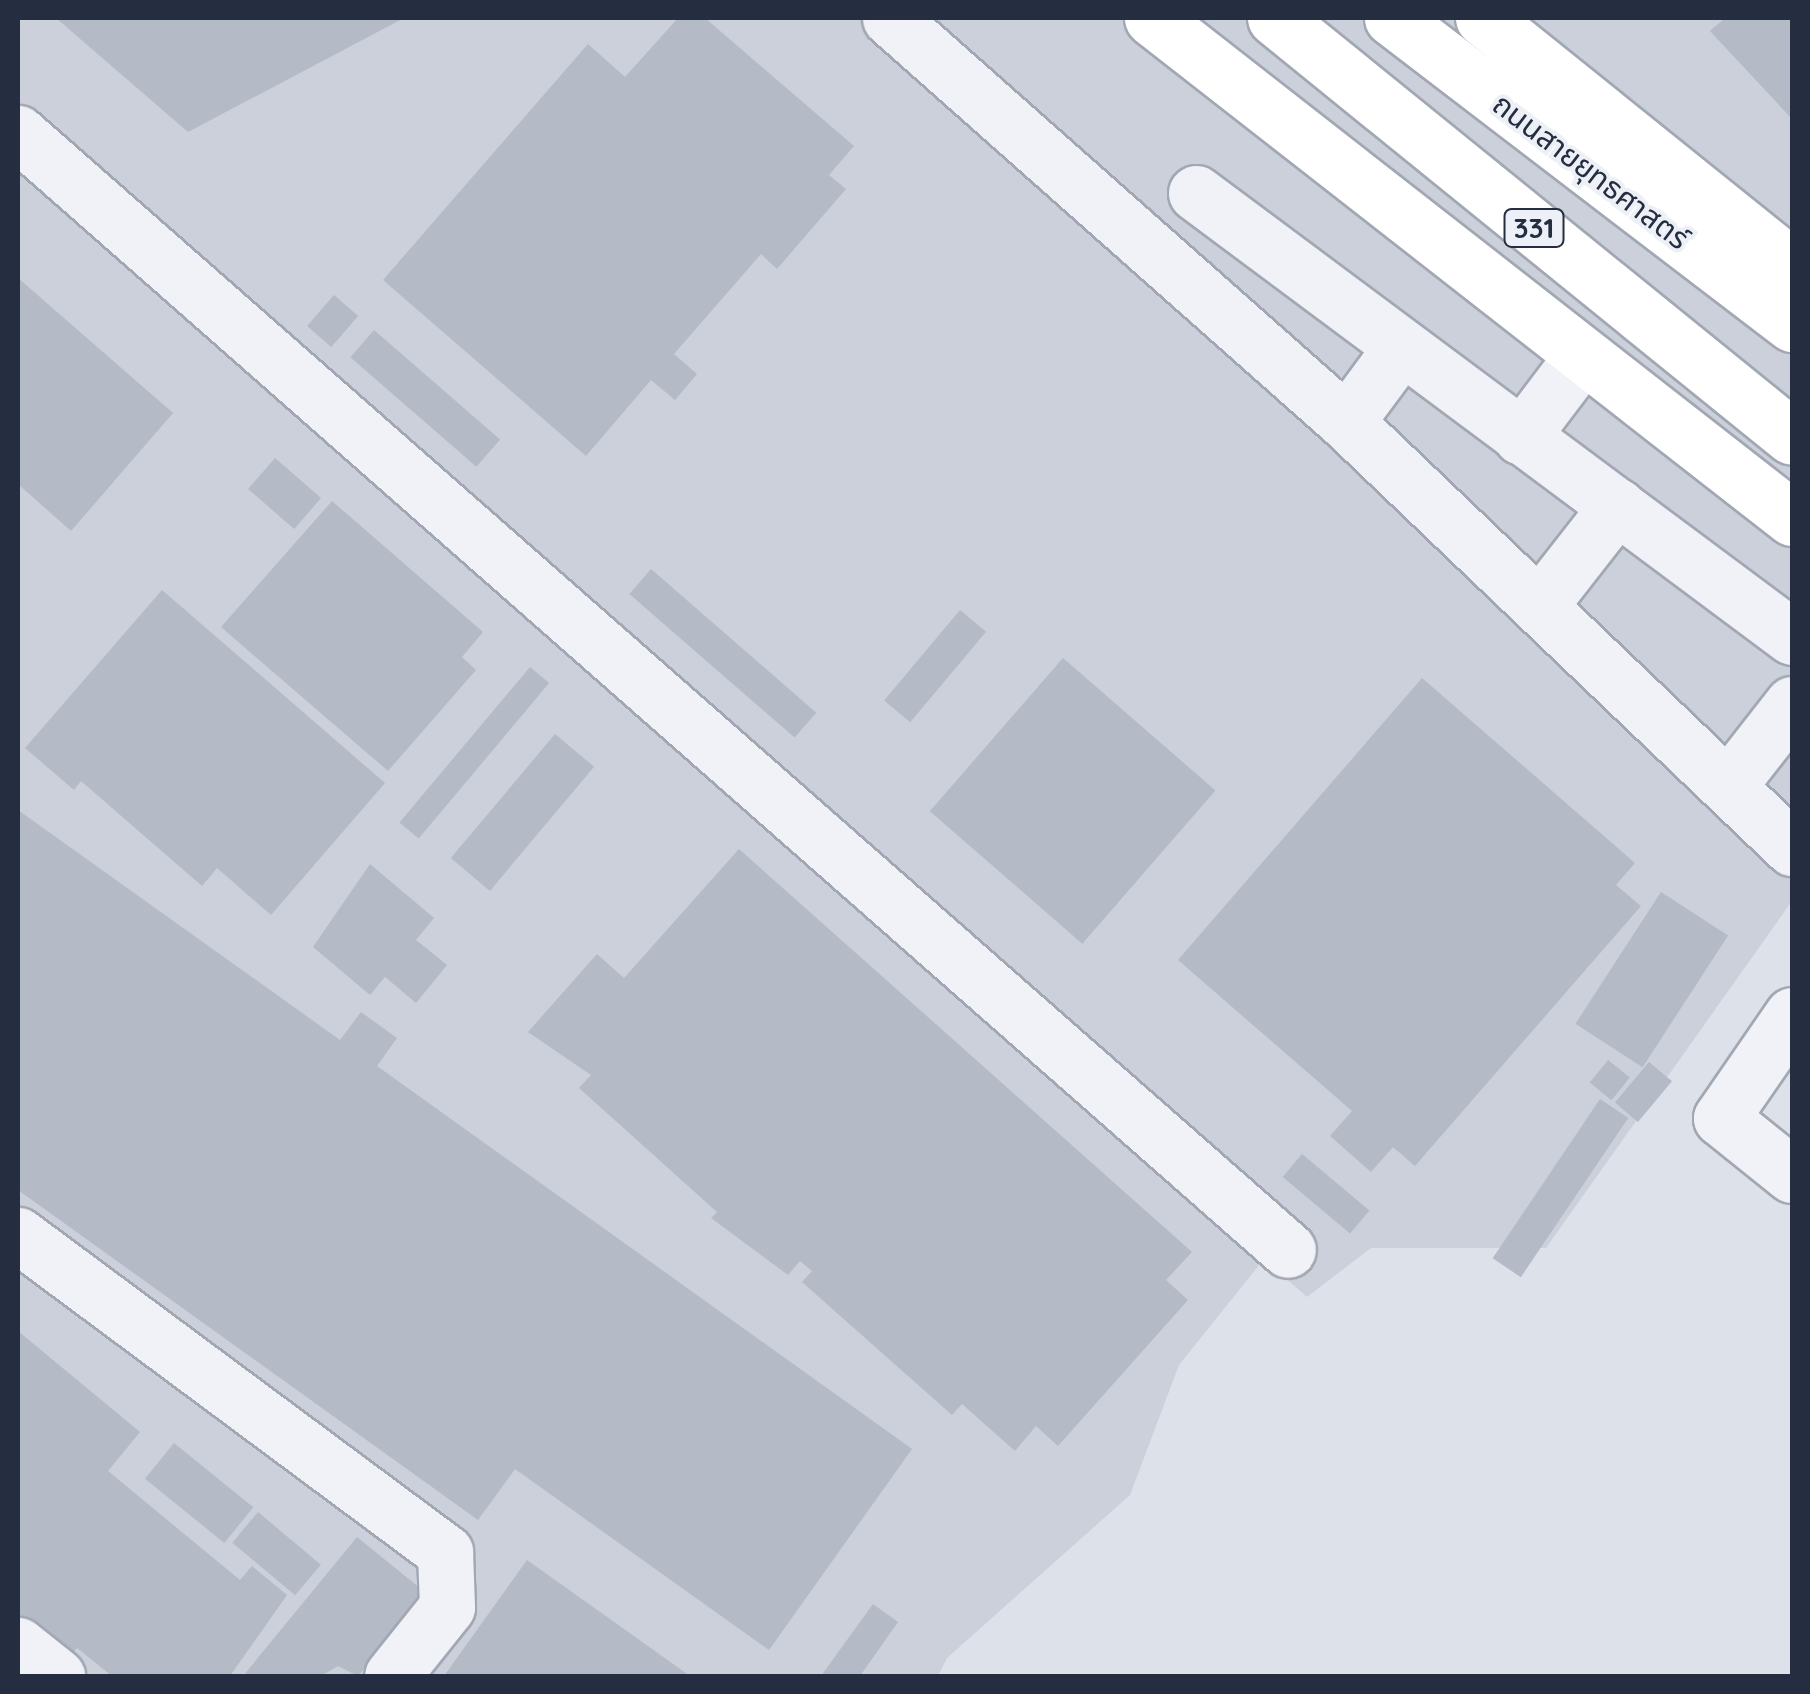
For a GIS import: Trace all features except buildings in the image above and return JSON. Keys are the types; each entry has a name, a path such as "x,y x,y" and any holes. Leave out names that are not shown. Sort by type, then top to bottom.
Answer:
{"main road":[{"path":"1152,18 1580,359 1792,518"},
{"name":"331","path":"1275,18 1792,437"},
{"name":"ถนนสายยุทธศาสตร์","path":"1392,18 1792,324"},
{"path":"1483,18 1792,266"}],"street":[{"path":"890,18 1346,422 1792,848"},
{"path":"18,133 1288,1250"},
{"path":"1196,193 1400,349 1792,637"},
{"path":"1346,422 1400,349"},
{"path":"1521,437 1580,359"},
{"path":"1539,606 1616,506"},
{"path":"1728,786 1792,704"},
{"path":"1792,1016 1721,1118 1792,1175"},
{"path":"18,1236 445,1552 447,1607 392,1676"},
{"path":"18,1645 57,1676"}],"shaded area":[{"path":"18,18 1792,18 1792,901 1546,1248 1371,1248 1307,1297 1264,1259 1179,1365 1130,1495 947,1658 938,1676 18,1676"}]}
